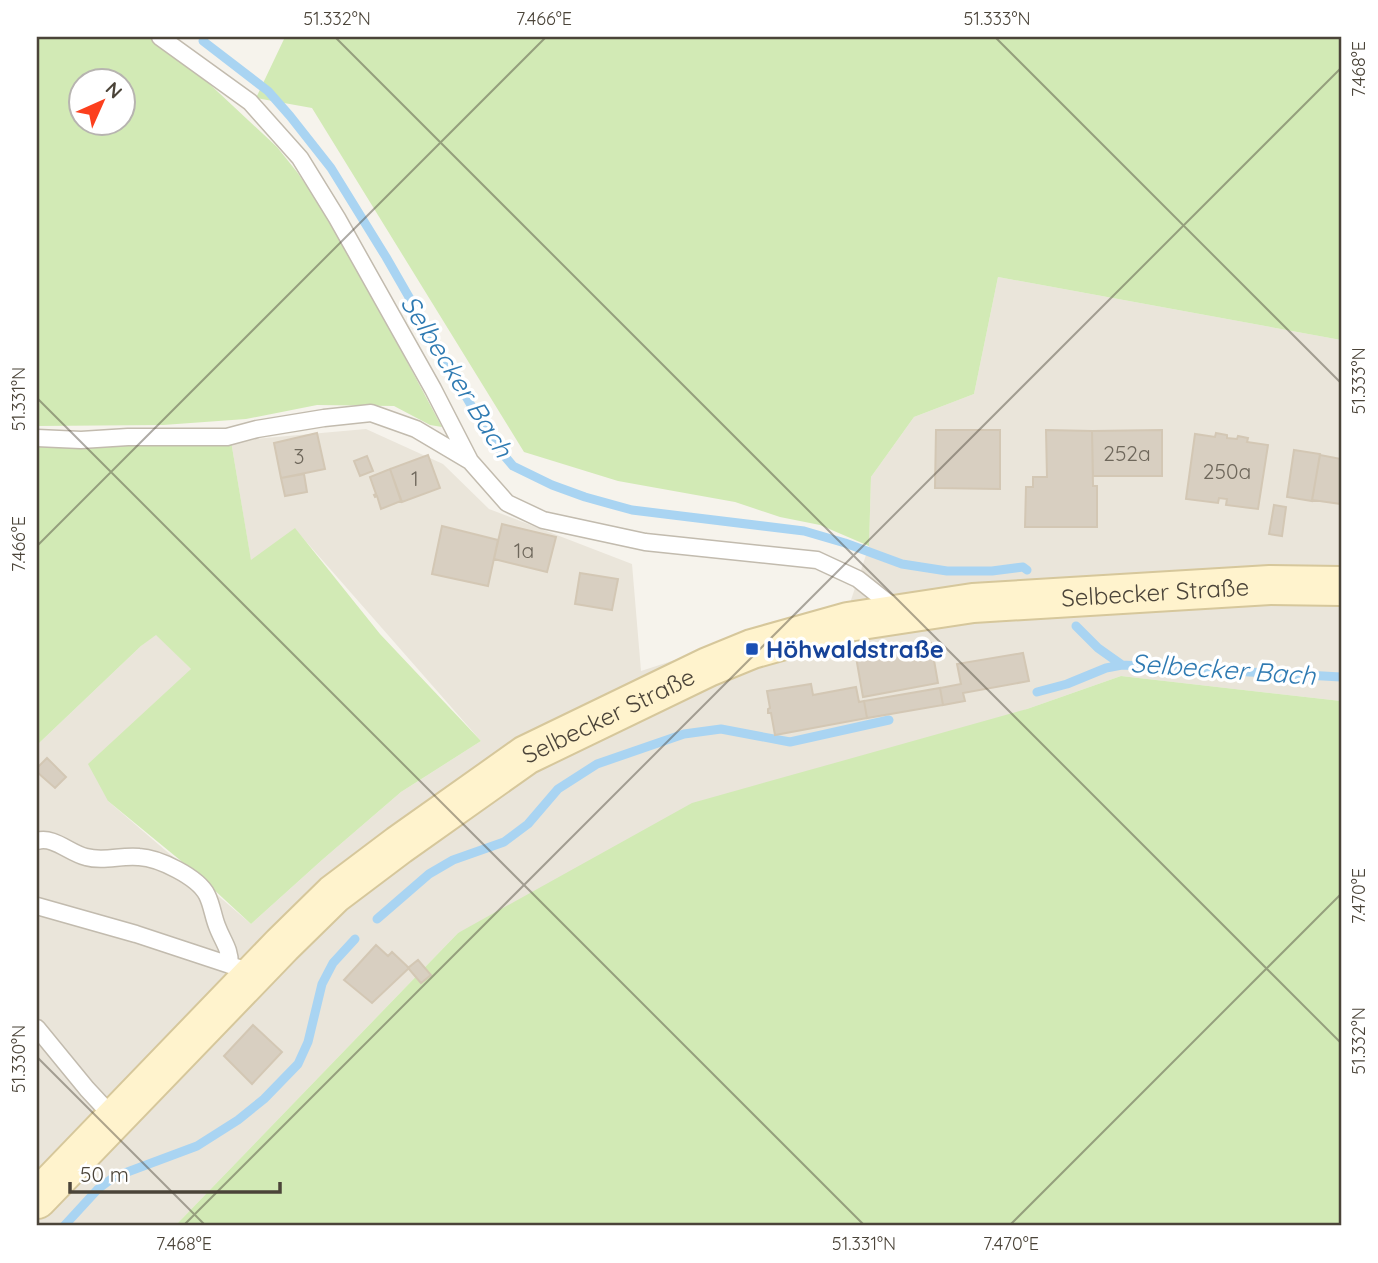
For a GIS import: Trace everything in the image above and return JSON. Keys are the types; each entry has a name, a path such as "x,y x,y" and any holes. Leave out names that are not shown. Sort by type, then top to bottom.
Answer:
{"main road":[{"name":"Selbecker Straße","path":"37,1199 114,1118 242,970 282,945 334,894 526,755 708,667 752,649 848,622 973,603 1270,585 1341,586"}],"lane":[{"path":"160,37 250,102 300,158 337,218 433,389 470,461 507,503 543,520 645,542 817,560 858,579 902,614"},
{"path":"37,438 81,440 227,437 257,429 371,413 416,429 470,461"},
{"path":"37,841 53,841 73,853 99,860 140,856 167,865 183,874 206,892 217,925 242,970"},
{"path":"37,906 136,934 242,970"},
{"path":"37,1028 114,1118"}],"shaded area":[{"path":"998,277 1341,340 1341,701 1121,676 1027,709 458,933 175,1226 37,1226 37,745 156,634 191,669 108,801 251,924 401,792 481,741 295,529 251,561 231,441 366,429 443,464 489,509 632,564 641,671 850,603 869,546 871,477 914,417 974,394"}],"green space":[{"path":"37,37 149,37 186,62 277,147 335,227 442,427 430,425 394,406 317,405 246,419 163,425 37,426"},
{"path":"285,37 1341,37 1341,340 998,277 974,394 914,417 871,477 869,546 820,525 780,517 735,502 618,481 524,452 312,108 256,98"},
{"path":"231,441 251,560 295,528 380,634 481,741 401,792 251,924 197,874 108,801 88,764 191,669 156,635 141,646 37,745 37,443 195,445"},
{"path":"1121,676 1341,701 1341,1226 175,1226 458,933 692,803 1027,709"}],"building":[{"path":"936,430 1000,430 1000,489 935,488"},
{"path":"1046,430 1092,431 1093,486 1097,486 1097,527 1025,527 1026,487 1033,487 1033,477 1047,477"},
{"path":"1162,430 1162,476 1093,476 1092,431"},
{"path":"317,433 325,469 281,478 274,443"},
{"path":"1216,433 1227,435 1227,438 1237,439 1238,436 1248,438 1247,442 1268,445 1258,509 1226,505 1227,499 1219,498 1218,503 1186,499 1195,434 1215,437"},
{"path":"1294,450 1320,454 1312,501 1287,497"},
{"path":"428,455 440,488 402,502 390,469"},
{"path":"1320,455 1341,459 1341,504 1312,500"},
{"path":"367,456 373,471 360,476 354,461"},
{"path":"390,469 401,501 381,509 370,477"},
{"path":"304,474 307,492 285,496 281,478"},
{"path":"1274,505 1286,507 1282,536 1269,534"},
{"path":"502,524 556,537 547,572 494,559"},
{"path":"442,526 498,540 488,586 432,574"},
{"path":"580,573 618,579 612,610 575,604"},
{"path":"931,643 938,683 863,697 856,657"},
{"path":"1023,653 1029,681 963,693 965,701 943,705 940,688 961,684 957,664"},
{"path":"811,684 813,695 856,687 859,702 864,701 867,718 775,735 771,713 768,713 770,708 767,691"},
{"path":"940,688 943,705 867,718 864,701"},
{"path":"47,758 66,777 55,788 37,772 37,768"},
{"path":"376,945 388,956 392,952 409,968 372,1003 344,980"},
{"path":"418,960 431,975 421,983 408,968"},
{"path":"253,1025 282,1052 252,1084 224,1056"}],"waterway":[{"name":"Selbecker Bach","path":"203,41 268,91 331,168 386,257 491,440 513,466 552,485 632,510 804,531 902,564 947,571 992,571 1023,567 1027,570"},
{"name":"Selbecker Bach","path":"1076,626 1098,648 1122,665 1341,677"},
{"path":"1037,692 1122,665"},
{"path":"377,919 429,874 453,860 504,842 528,824 558,789 597,764 684,734 721,729 790,742 889,720"},
{"path":"64,1226 98,1189 114,1177 197,1146 238,1120 264,1099 298,1064 308,1042 322,984 333,963 355,939"}],"place":[{"name":"Höhwaldstraße","path":"752,649"}]}
